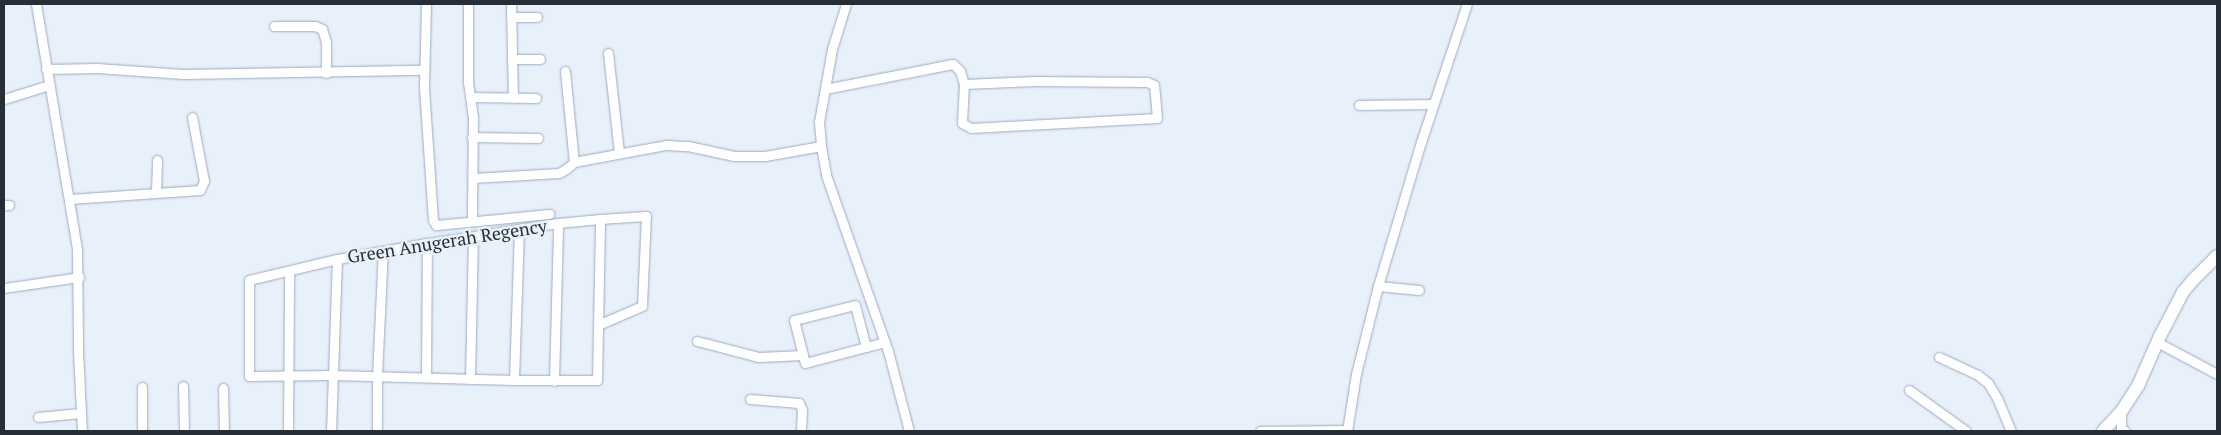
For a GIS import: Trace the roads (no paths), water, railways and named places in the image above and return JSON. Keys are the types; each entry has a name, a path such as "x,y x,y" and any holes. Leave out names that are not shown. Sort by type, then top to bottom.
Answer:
{"street":[{"path":"36,4 70,199 79,277 78,352 82,431"},
{"path":"426,4 424,70 432,220 436,225 549,214"},
{"path":"468,4 468,82 471,97 473,178 472,220"},
{"path":"512,4 512,98"},
{"path":"846,4 832,50 819,122 821,146 829,184 885,342 909,431"},
{"path":"1260,431 1347,430 1356,374 1378,286 1433,104 1467,4"},
{"path":"511,17 537,17"},
{"path":"274,26 315,26 322,29 326,42 326,73"},
{"path":"608,53 619,153"},
{"path":"512,59 540,60"},
{"path":"825,89 952,64 960,71 964,84 962,123 971,128 1157,118 1154,85 1147,82 1034,81 964,84"},
{"path":"46,69 97,68 183,74 424,70"},
{"path":"565,71 574,162"},
{"path":"4,99 49,85"},
{"path":"471,97 536,98"},
{"path":"1359,106 1433,104"},
{"path":"70,199 156,192 197,192 202,188 204,181 192,117"},
{"path":"472,137 538,138"},
{"path":"473,178 559,173 574,162 673,145 717,151 734,156 764,156 821,146"},
{"path":"156,192 157,160"},
{"name":"Green Anugerah Regency","path":"288,376 249,376 249,280 337,259 427,243 558,224 646,216 642,306 600,324"},
{"path":"288,376 332,375 554,381 597,380 600,324 600,220"},
{"path":"554,381 558,224"},
{"path":"514,380 519,230"},
{"path":"470,379 473,236"},
{"path":"426,377 427,243"},
{"path":"377,431 377,376 383,251"},
{"path":"2103,431 2121,412 2138,386 2157,342 2183,292 2217,256"},
{"path":"331,431 337,259"},
{"path":"288,431 289,271"},
{"path":"4,288 79,277"},
{"path":"1378,286 1419,290"},
{"path":"866,347 855,305 794,320 805,363 866,347 885,342"},
{"path":"697,341 759,357 803,355"},
{"path":"2157,342 2217,374"},
{"path":"1939,357 1978,375 1988,383 1997,398 2011,431"},
{"path":"183,386 184,431"},
{"path":"142,388 142,431"},
{"path":"223,388 224,431"},
{"path":"1909,390 1966,431"},
{"path":"750,399 799,403 802,410 801,431"},
{"path":"2121,412 2121,428 2125,431"},
{"path":"38,417 81,413"}]}
